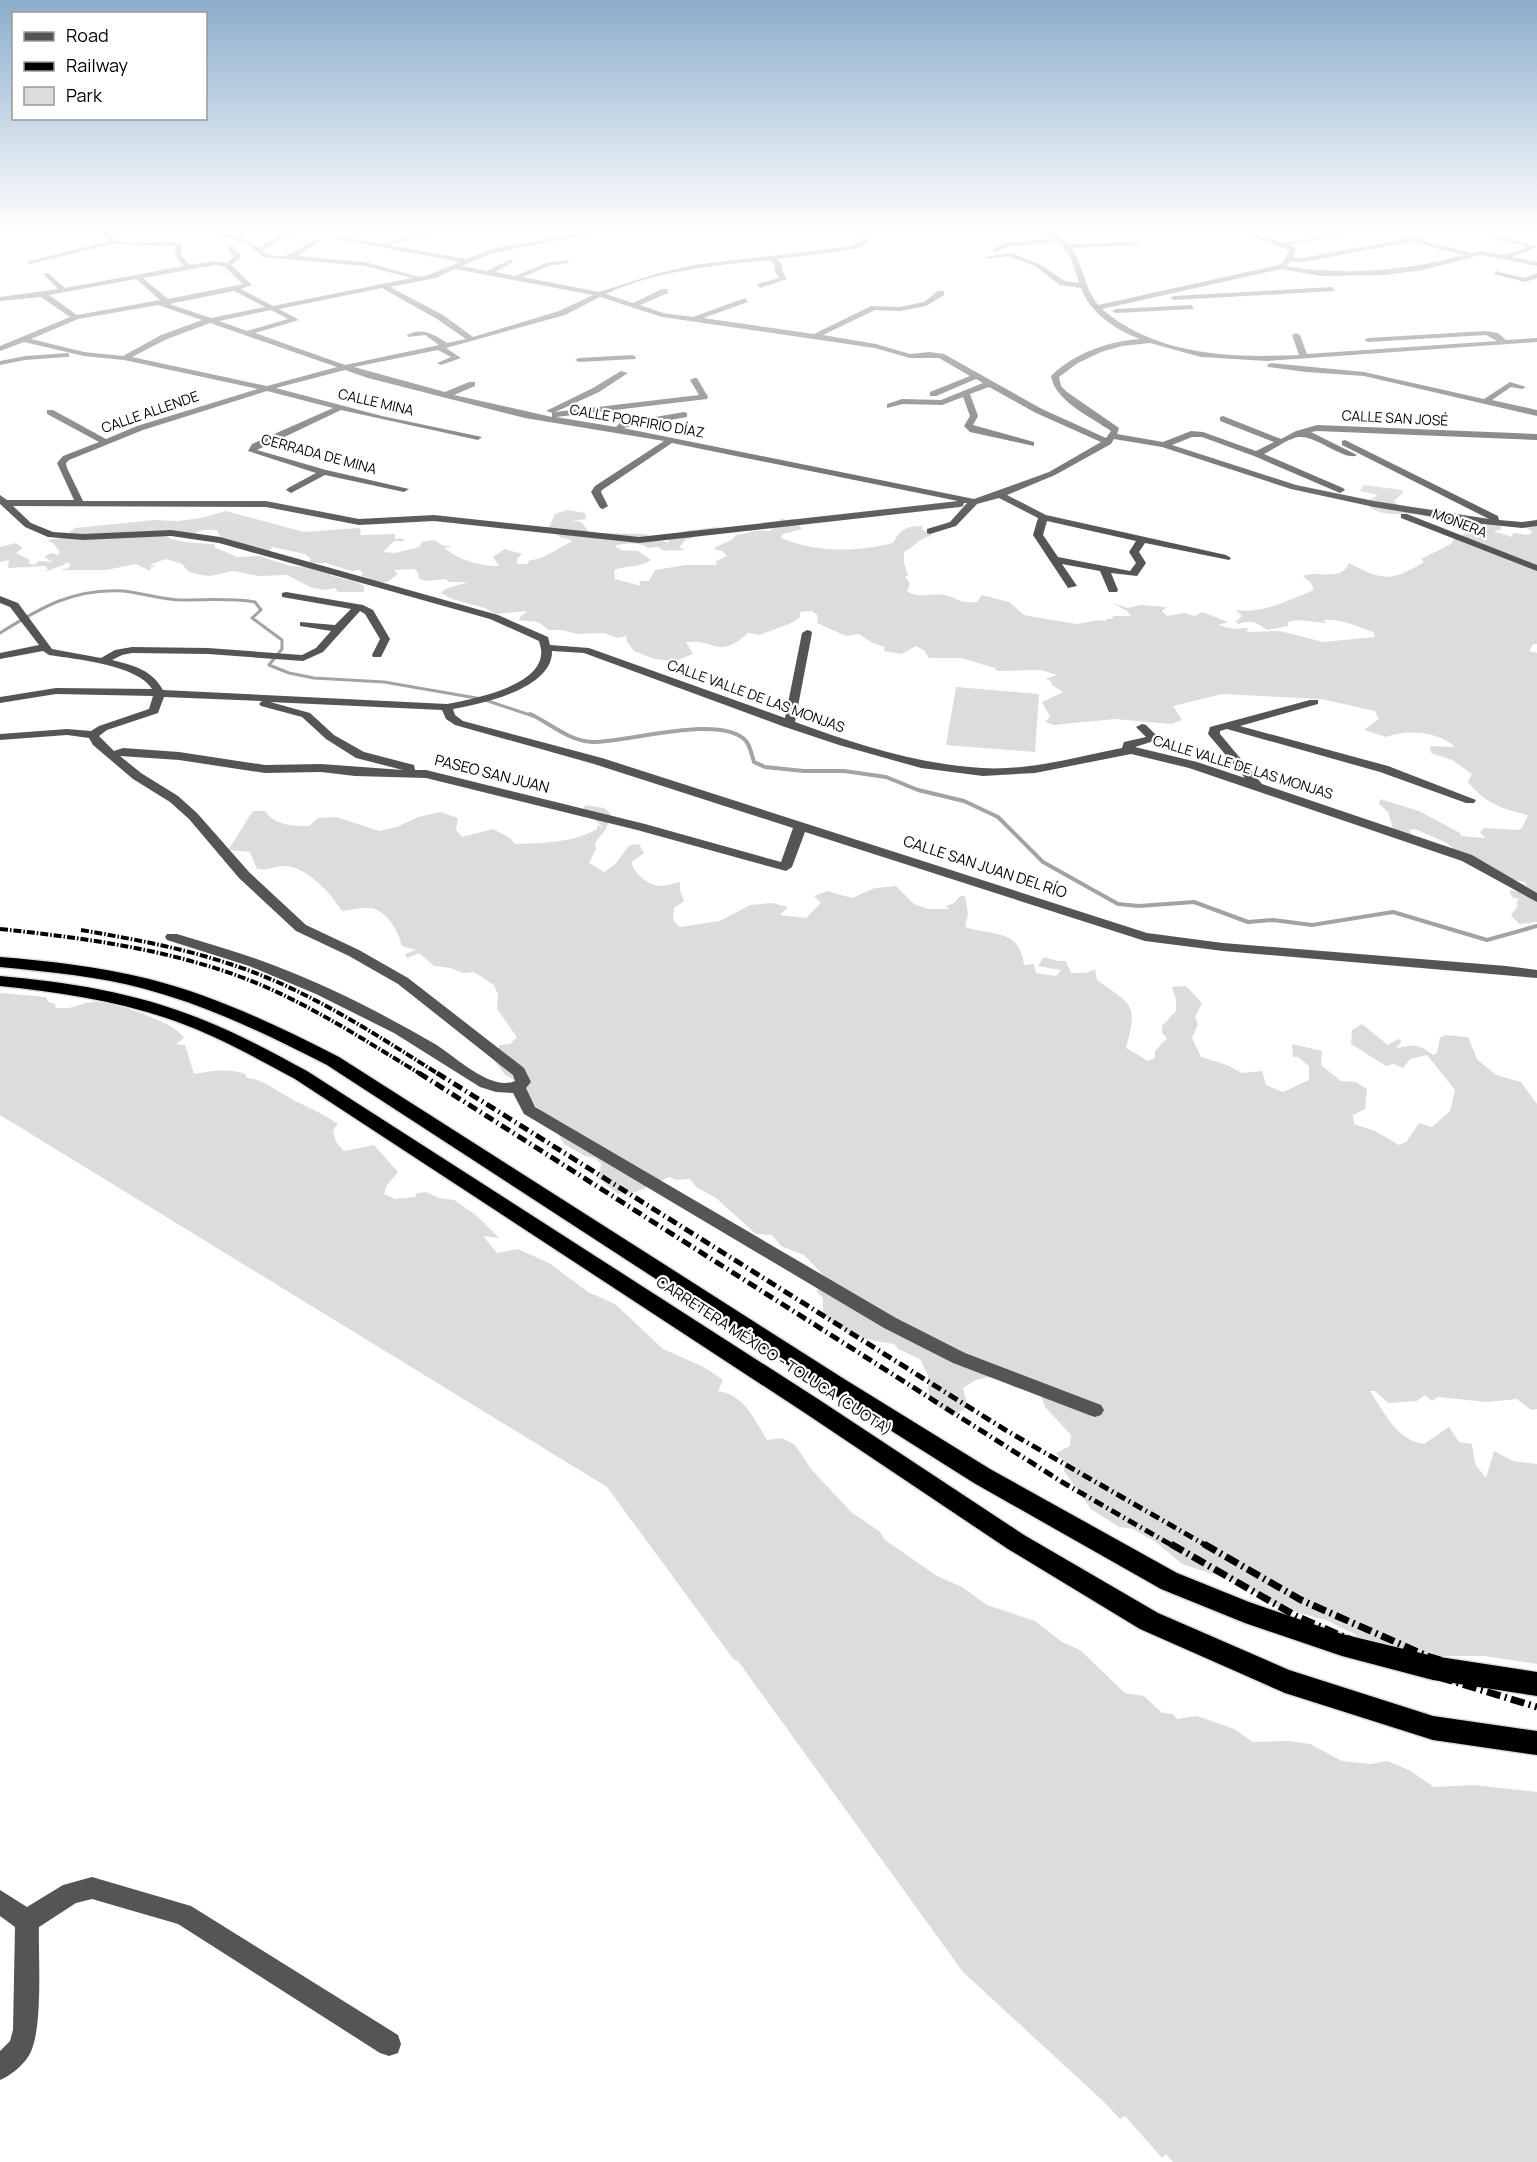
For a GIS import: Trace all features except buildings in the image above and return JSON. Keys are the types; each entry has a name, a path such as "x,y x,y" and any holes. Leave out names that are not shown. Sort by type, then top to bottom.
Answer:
{"highway":[{"name":"CARRETERA MÉXICO - TOLUCA (CUOTA)","path":"0,962 62,968 166,989 266,1026 333,1061 833,1383 982,1476 1169,1581 1245,1612 1342,1645 1433,1668 1537,1684"},
{"name":"CARRETERA MÉXICO - TOLUCA (CUOTA)","path":"0,981 67,989 118,999 180,1017 224,1035 301,1074 823,1413 1016,1542 1149,1621 1296,1685 1433,1728 1537,1743"}],"street":[{"path":"1,348 40,332"},
{"path":"124,358 178,332"},
{"name":"CALLE PORFIRIO DÍAZ","path":"243,332 370,376 537,417 671,440 974,502 1000,495 1072,463 1113,436"},
{"path":"247,333 251,332"},
{"path":"461,332 472,340"},
{"name":"CALLE ALLENDE","path":"79,502 74,486 61,463 66,458 140,428 268,388 345,367 472,340 499,332"},
{"path":"784,332 876,346 909,356 933,354 941,356 1039,411 1113,436 1164,445 1294,487 1374,504 1505,523 1537,523"},
{"path":"815,336 824,332"},
{"path":"1133,332 1147,341 1198,355 1250,360 1306,370 1364,374 1537,413"},
{"path":"411,335 426,333 457,358 441,363"},
{"path":"1387,351 1368,340 1492,333 1506,342"},
{"path":"1296,335 1304,357"},
{"name":"CALLE MINA","path":"23,339 84,354 124,358 268,388 339,408 478,437"},
{"path":"1250,360 1537,340"},
{"path":"1113,436 1057,387 1054,376 1072,363 1113,344 1147,341"},
{"path":"0,363 45,355 84,354"},
{"path":"537,417 624,375 619,371 580,360 632,357"},
{"path":"933,394 977,376"},
{"path":"537,417 704,397 694,380"},
{"path":"890,406 902,401 942,403 991,383"},
{"path":"447,395 472,384"},
{"path":"1486,401 1510,384 1522,387"},
{"path":"966,394 974,416 968,426 973,430 1031,444"},
{"name":"CERRADA DE MINA","path":"339,408 252,449 255,452 324,472 404,489"},
{"path":"50,412 106,442"},
{"path":"608,428 684,416"},
{"path":"1223,419 1282,442"},
{"name":"CALLE SAN JOSÉ","path":"1257,454 1299,434 1326,428 1537,437"},
{"path":"1113,436 1134,431 1148,436 1158,434 1175,440"},
{"path":"1164,445 1191,434 1203,435 1257,454 1374,504"},
{"path":"1299,434 1311,435 1395,475"},
{"path":"603,506 596,492 598,488 671,440"},
{"path":"1345,443 1505,523"},
{"path":"291,490 324,472"},
{"path":"1000,495 1043,517 1226,558"},
{"path":"2,501 51,505 79,502 266,504 359,522 434,518 639,540 974,502"},
{"path":"0,700 56,691 233,695 447,707 477,702 522,685 544,664 548,648 544,639 494,617 231,543 194,535 174,534 63,536 46,534 21,520 2,501"},
{"path":"930,531 952,524 961,518 974,502"},
{"name":"MONERA","path":"1374,504 1537,568"},
{"path":"1043,517 1038,535 1072,586"},
{"path":"1056,560 1133,574 1141,563 1134,552 1143,538"},
{"path":"1104,568 1113,590"},
{"path":"286,595 359,607 369,612 385,639 377,656"},
{"path":"0,599 14,605 49,652 139,672 149,678 159,693 154,711 103,728 93,735 67,732 0,736"},
{"path":"100,662 119,652 132,650 208,651 303,658 316,654 347,615 359,607"},
{"path":"303,624 338,629"},
{"path":"789,725 807,633"},
{"path":"0,656 46,648"},
{"name":"CALLE VALLE DE LAS MONJAS","path":"548,648 585,650 789,725 877,754 956,770 982,772 1035,769 1131,750 1193,765 1467,858 1537,898"},
{"path":"233,695 306,715 330,737 360,755 398,764 426,774"},
{"path":"1257,785 1214,734 1214,729 1314,702"},
{"name":"CALLE SAN JUAN DEL RÍO","path":"447,707 450,717 459,723 598,760 1145,937 1223,947 1537,974"},
{"path":"1228,726 1372,766 1470,801"},
{"path":"1131,750 1127,747 1128,744 1154,739 1142,727"},
{"path":"93,735 97,743 136,776 174,799 193,816 244,874 301,928 354,952 403,981 519,1071 523,1082 518,1087 503,1089 479,1081 401,1031 325,992 279,972 172,937"},
{"name":"PASEO SAN JUAN","path":"112,755 123,752 179,756 265,769 321,768 355,772 426,774 641,827 786,867 801,827"},
{"path":"518,1087 529,1110 890,1323 959,1358 1095,1410"},
{"path":"27,1922 71,1893 92,1888 183,1914 389,2044"},
{"path":"0,1902 27,1922"},
{"path":"0,2068 20,2048 25,2030 27,1922"}],"green space":[{"path":"1364,485 1402,490 1403,493 1394,501 1400,507 1433,509 1439,513 1501,526 1501,530 1493,531 1512,537 1513,533 1529,535 1533,532 1525,527 1537,519 1537,644 1533,644 1529,651 1537,653 1537,922 1519,924 1511,915 1518,906 1516,903 1519,899 1512,897 1509,890 1528,894 1525,882 1509,879 1468,862 1447,843 1415,829 1409,830 1414,837 1393,829 1388,812 1379,804 1380,799 1419,811 1460,833 1461,836 1485,838 1480,832 1484,828 1518,830 1522,828 1528,815 1502,808 1487,800 1468,782 1472,774 1452,760 1431,753 1430,746 1455,747 1448,742 1422,733 1394,734 1386,737 1364,730 1379,719 1375,711 1321,699 1222,694 1173,706 1182,720 1171,724 1115,719 1054,725 1045,722 1050,717 1042,702 1063,692 1052,685 1050,680 1045,679 1057,675 1041,670 997,671 995,668 961,658 929,658 924,650 916,646 902,654 884,651 885,647 872,643 859,634 846,636 817,623 818,616 812,611 800,612 800,617 791,623 760,635 748,633 730,645 723,647 686,642 693,654 675,661 654,659 634,651 627,642 626,636 618,638 604,633 577,634 562,630 549,630 538,622 519,620 528,611 495,614 485,608 452,599 441,593 445,589 468,582 449,582 446,579 426,581 419,579 418,572 414,569 394,570 398,574 387,582 366,582 369,578 361,576 363,573 359,570 351,571 326,563 309,563 311,559 305,554 272,547 269,551 224,544 217,530 164,535 181,541 215,544 214,547 237,557 259,556 290,566 331,569 330,575 364,586 364,592 338,592 335,588 323,590 310,587 287,575 259,576 233,571 210,576 201,575 189,572 182,564 166,559 149,565 158,566 151,567 150,571 136,564 106,570 60,570 69,568 70,564 66,562 64,565 44,572 48,569 45,566 8,568 9,560 0,562 0,547 16,543 23,548 16,553 30,560 28,563 34,565 39,561 53,562 44,557 51,553 58,555 60,552 53,543 47,540 77,536 69,532 75,528 154,520 177,521 201,518 226,511 304,532 358,528 361,530 360,535 395,534 395,539 401,538 405,541 394,541 383,552 395,553 419,547 422,542 434,540 444,546 453,546 444,548 463,559 484,565 499,566 493,557 505,549 522,554 517,559 517,564 527,564 530,560 541,558 572,542 548,529 555,514 567,510 585,513 586,519 572,521 581,522 590,533 645,534 668,543 669,539 684,531 718,527 721,529 685,540 679,548 685,549 680,550 664,551 658,547 648,548 632,544 614,546 622,550 638,551 651,560 614,570 615,579 641,586 639,581 649,581 655,570 686,565 717,565 716,561 727,556 722,551 713,549 732,540 736,535 770,531 782,518 794,519 802,529 783,534 781,538 822,549 837,550 893,543 905,529 923,526 922,529 931,536 904,552 904,563 908,575 905,577 910,583 907,591 912,594 945,595 971,602 977,602 982,595 1009,602 1024,615 1077,624 1106,621 1114,616 1131,616 1127,611 1112,603 1128,608 1140,605 1167,607 1162,611 1167,616 1184,613 1195,616 1202,612 1228,622 1218,625 1234,629 1248,628 1247,632 1280,631 1323,642 1375,637 1373,632 1361,627 1342,621 1329,620 1323,620 1327,623 1297,620 1288,622 1288,626 1267,630 1254,622 1239,624 1235,622 1242,616 1236,610 1266,608 1314,590 1311,583 1303,576 1335,574 1345,569 1349,563 1379,576 1395,576 1424,562 1421,559 1451,544 1453,540 1466,533 1471,525 1454,524 1416,514 1386,513 1375,510 1369,507 1368,501 1378,495 1360,491"},
{"path":"956,687 1039,694 1035,752 946,745"},
{"path":"585,805 604,808 611,814 606,829 595,843 596,849 589,863 604,872 616,863 630,845 639,844 644,853 632,862 638,874 646,881 660,886 680,882 684,901 674,908 673,920 680,927 720,921 750,905 772,903 788,907 780,915 806,918 821,903 814,896 827,891 852,898 875,888 896,886 914,904 928,909 949,909 946,906 954,903 960,896 965,896 968,914 965,927 1011,939 1017,944 1024,965 1034,964 1036,973 1056,976 1061,970 1038,966 1044,957 1066,961 1071,973 1086,973 1095,969 1097,980 1130,1007 1132,1022 1126,1048 1148,1061 1155,1058 1155,1051 1167,1038 1162,1033 1162,1026 1176,1011 1176,1000 1172,987 1186,986 1202,1003 1195,1017 1198,1024 1192,1038 1201,1057 1227,1065 1242,1073 1262,1071 1266,1085 1283,1092 1309,1080 1309,1066 1298,1057 1293,1057 1292,1044 1322,1051 1321,1065 1341,1081 1356,1082 1367,1089 1365,1109 1353,1115 1354,1124 1375,1131 1399,1145 1406,1142 1419,1123 1432,1127 1450,1111 1455,1090 1427,1055 1410,1059 1403,1068 1394,1064 1386,1066 1351,1044 1352,1030 1362,1024 1388,1045 1398,1039 1402,1041 1396,1048 1419,1047 1433,1055 1437,1053 1440,1038 1445,1035 1468,1037 1477,1059 1496,1075 1521,1082 1537,1104 1537,1409 1531,1410 1517,1399 1486,1402 1438,1397 1432,1401 1425,1395 1417,1401 1388,1403 1375,1391 1370,1391 1392,1424 1405,1437 1424,1444 1449,1427 1459,1442 1472,1444 1475,1464 1486,1478 1494,1451 1513,1461 1537,1464 1537,1664 1484,1656 1440,1656 1368,1641 1328,1621 1275,1606 1243,1584 1182,1564 1156,1542 1133,1529 1119,1527 1091,1509 1064,1471 1065,1463 1056,1453 1070,1446 1071,1435 1045,1407 1037,1384 1016,1388 992,1376 976,1380 963,1388 968,1407 952,1416 929,1401 928,1376 920,1359 898,1349 894,1344 856,1336 823,1315 823,1298 816,1291 828,1280 804,1255 781,1246 772,1235 756,1234 716,1198 696,1187 690,1179 677,1180 669,1177 636,1192 618,1194 599,1179 601,1164 595,1158 585,1156 564,1144 548,1117 533,1104 523,1085 505,1075 492,1058 500,1045 510,1044 517,1037 497,1009 498,995 494,985 474,972 463,973 451,968 434,966 419,953 407,958 405,954 416,950 402,946 394,927 380,911 367,908 342,911 318,882 301,871 284,866 257,869 250,852 228,850 253,811 265,811 274,820 291,825 309,826 318,818 336,817 379,831 440,812 458,818 456,830 462,837 493,829 510,838 515,844 568,840 588,834 597,829 597,825 603,827 583,812"},
{"path":"0,993 46,997 48,1002 55,1004 56,1008 102,1002 157,1019 179,1032 184,1038 176,1044 185,1045 194,1074 226,1071 245,1074 247,1078 265,1084 338,1124 333,1130 336,1142 344,1151 374,1145 398,1172 387,1185 384,1194 395,1199 415,1197 417,1193 426,1192 439,1198 454,1200 477,1216 499,1238 483,1236 497,1253 518,1249 549,1263 588,1292 615,1304 663,1349 704,1367 723,1380 718,1391 735,1397 748,1409 767,1440 782,1438 795,1445 811,1469 851,1512 879,1531 885,1540 937,1576 962,1587 987,1605 1035,1621 1062,1642 1080,1650 1125,1693 1144,1696 1162,1713 1173,1714 1177,1719 1197,1716 1234,1729 1253,1742 1288,1741 1310,1744 1342,1761 1371,1764 1387,1761 1409,1770 1434,1787 1474,1785 1537,1792 1537,2162 1173,2162 1166,2154 1162,2158 1125,2116 1120,2119 963,1972 738,1661 734,1660 607,1487 0,1115"}],"waterway":[{"path":"0,633 43,608 73,596 88,593 123,591 175,600 255,602 261,610 252,618 282,640 282,649 269,665 289,673 314,678 384,682 482,699 533,716"},
{"path":"530,714 568,735 592,742 672,731 716,729 734,733 746,741 754,762 765,767 804,771 844,771 886,777 918,790 964,801 998,817 1043,862 1118,904 1139,906 1194,902 1248,922 1273,920 1312,925 1393,912 1487,940 1537,926"}],"railway":[{"path":"0,929 142,949 224,971 301,1004 422,1075"},
{"path":"81,930 177,949 260,975 340,1014 440,1075"},
{"path":"419,1073 1062,1482 1173,1546"},
{"path":"437,1073 1007,1431 1207,1546"},
{"path":"1171,1544 1296,1616 1429,1674 1537,1707"},
{"path":"1204,1544 1301,1600 1427,1656 1537,1690"}]}
